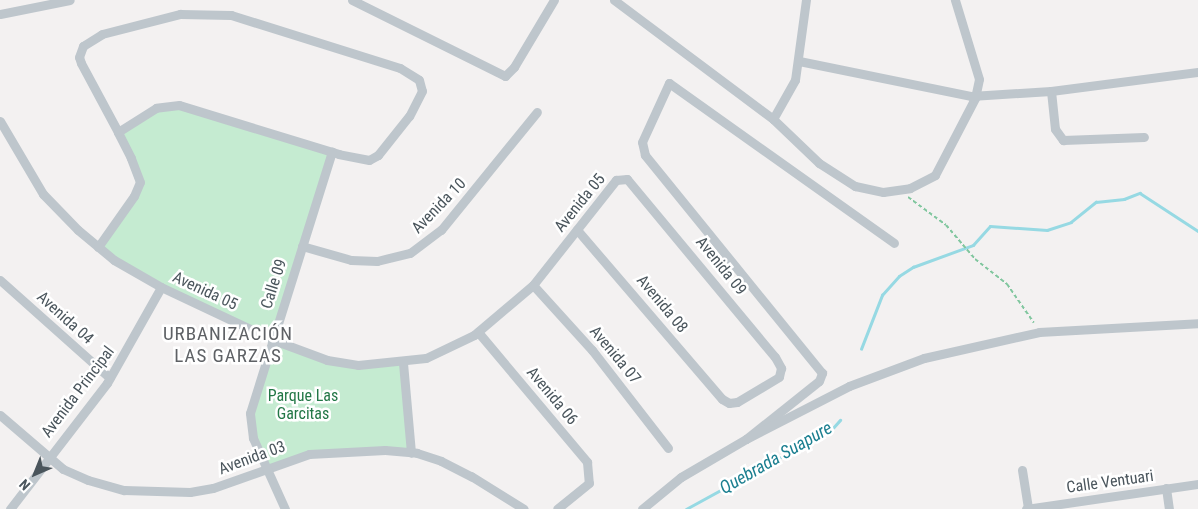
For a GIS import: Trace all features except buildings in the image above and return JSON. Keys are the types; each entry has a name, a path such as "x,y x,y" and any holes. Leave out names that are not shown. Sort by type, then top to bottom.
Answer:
{"street":[{"path":"23,0 26,10"},
{"path":"0,14 70,0"},
{"path":"352,0 505,76 514,67 554,0"},
{"path":"614,0 772,119 809,156 839,177 871,191 897,191 921,184 941,169 976,95 979,79 955,0"},
{"path":"772,119 795,80 806,0"},
{"path":"98,248 134,196 140,182 118,132 81,64 80,51 83,46 102,34 163,18 193,13 222,13 381,61 409,72 419,80 422,91 416,106 378,155 369,160 332,152 179,105 156,108 118,132"},
{"path":"799,61 946,92 976,95 1051,91 1198,72"},
{"path":"746,439 819,381 822,373 645,155 642,142 669,83 894,243"},
{"path":"1051,91 1055,129 1063,140 1144,136"},
{"name":"Avenida 10","path":"302,246 351,260 384,260 410,253 446,224 537,112"},
{"name":"Avenida 05","path":"0,121 43,194 98,248 161,287 272,339 341,362 403,363 442,352 478,332 533,285 616,180 627,179"},
{"name":"Calle 09","path":"285,509 252,438 250,420 255,392 332,152"},
{"name":"Avenida 09","path":"627,179 775,357 781,368 779,377 737,402 729,403 722,399"},
{"name":"Avenida 08","path":"577,230 722,399"},
{"name":"Avenida 04","path":"0,280 110,378"},
{"name":"Avenida 07","path":"533,285 592,350 668,448"},
{"name":"Avenida Principal","path":"10,509 110,378 161,287"},
{"path":"642,509 681,477 746,439 849,386 915,361 1039,332 1198,323"},
{"name":"Avenida 06","path":"478,332 587,462 589,483 557,509"},
{"path":"403,363 411,452"},
{"name":"Avenida 03","path":"0,415 48,458 88,480 124,490 150,493 213,488 320,452 364,450 411,452 464,472 524,509"},
{"path":"1022,470 1027,509"},
{"name":"Calle Ventuari","path":"1027,509 1198,484"},
{"path":"1166,488 1169,509"},
{"path":"1099,498 1100,509"}],"path":[{"path":"897,191 946,225 975,259 1007,284 1039,332"}],"green space":[{"path":"164,105 332,152 272,339 211,311 98,247 138,188 118,132"},
{"name":"Parque Las Garcitas","path":"272,339 327,360 403,363 411,453 335,450 266,469 250,428"}],"waterway":[{"name":"Quebrada Suapure","path":"861,349 882,295 899,276 913,267 973,245 990,226 1047,230 1071,222 1096,202 1124,199 1140,193 1198,231"},
{"name":"Quebrada Suapure","path":"686,509 832,429 840,420"}],"district":[{"name":"URBANIZACIÓN LAS GARZAS","path":"228,345"}]}
